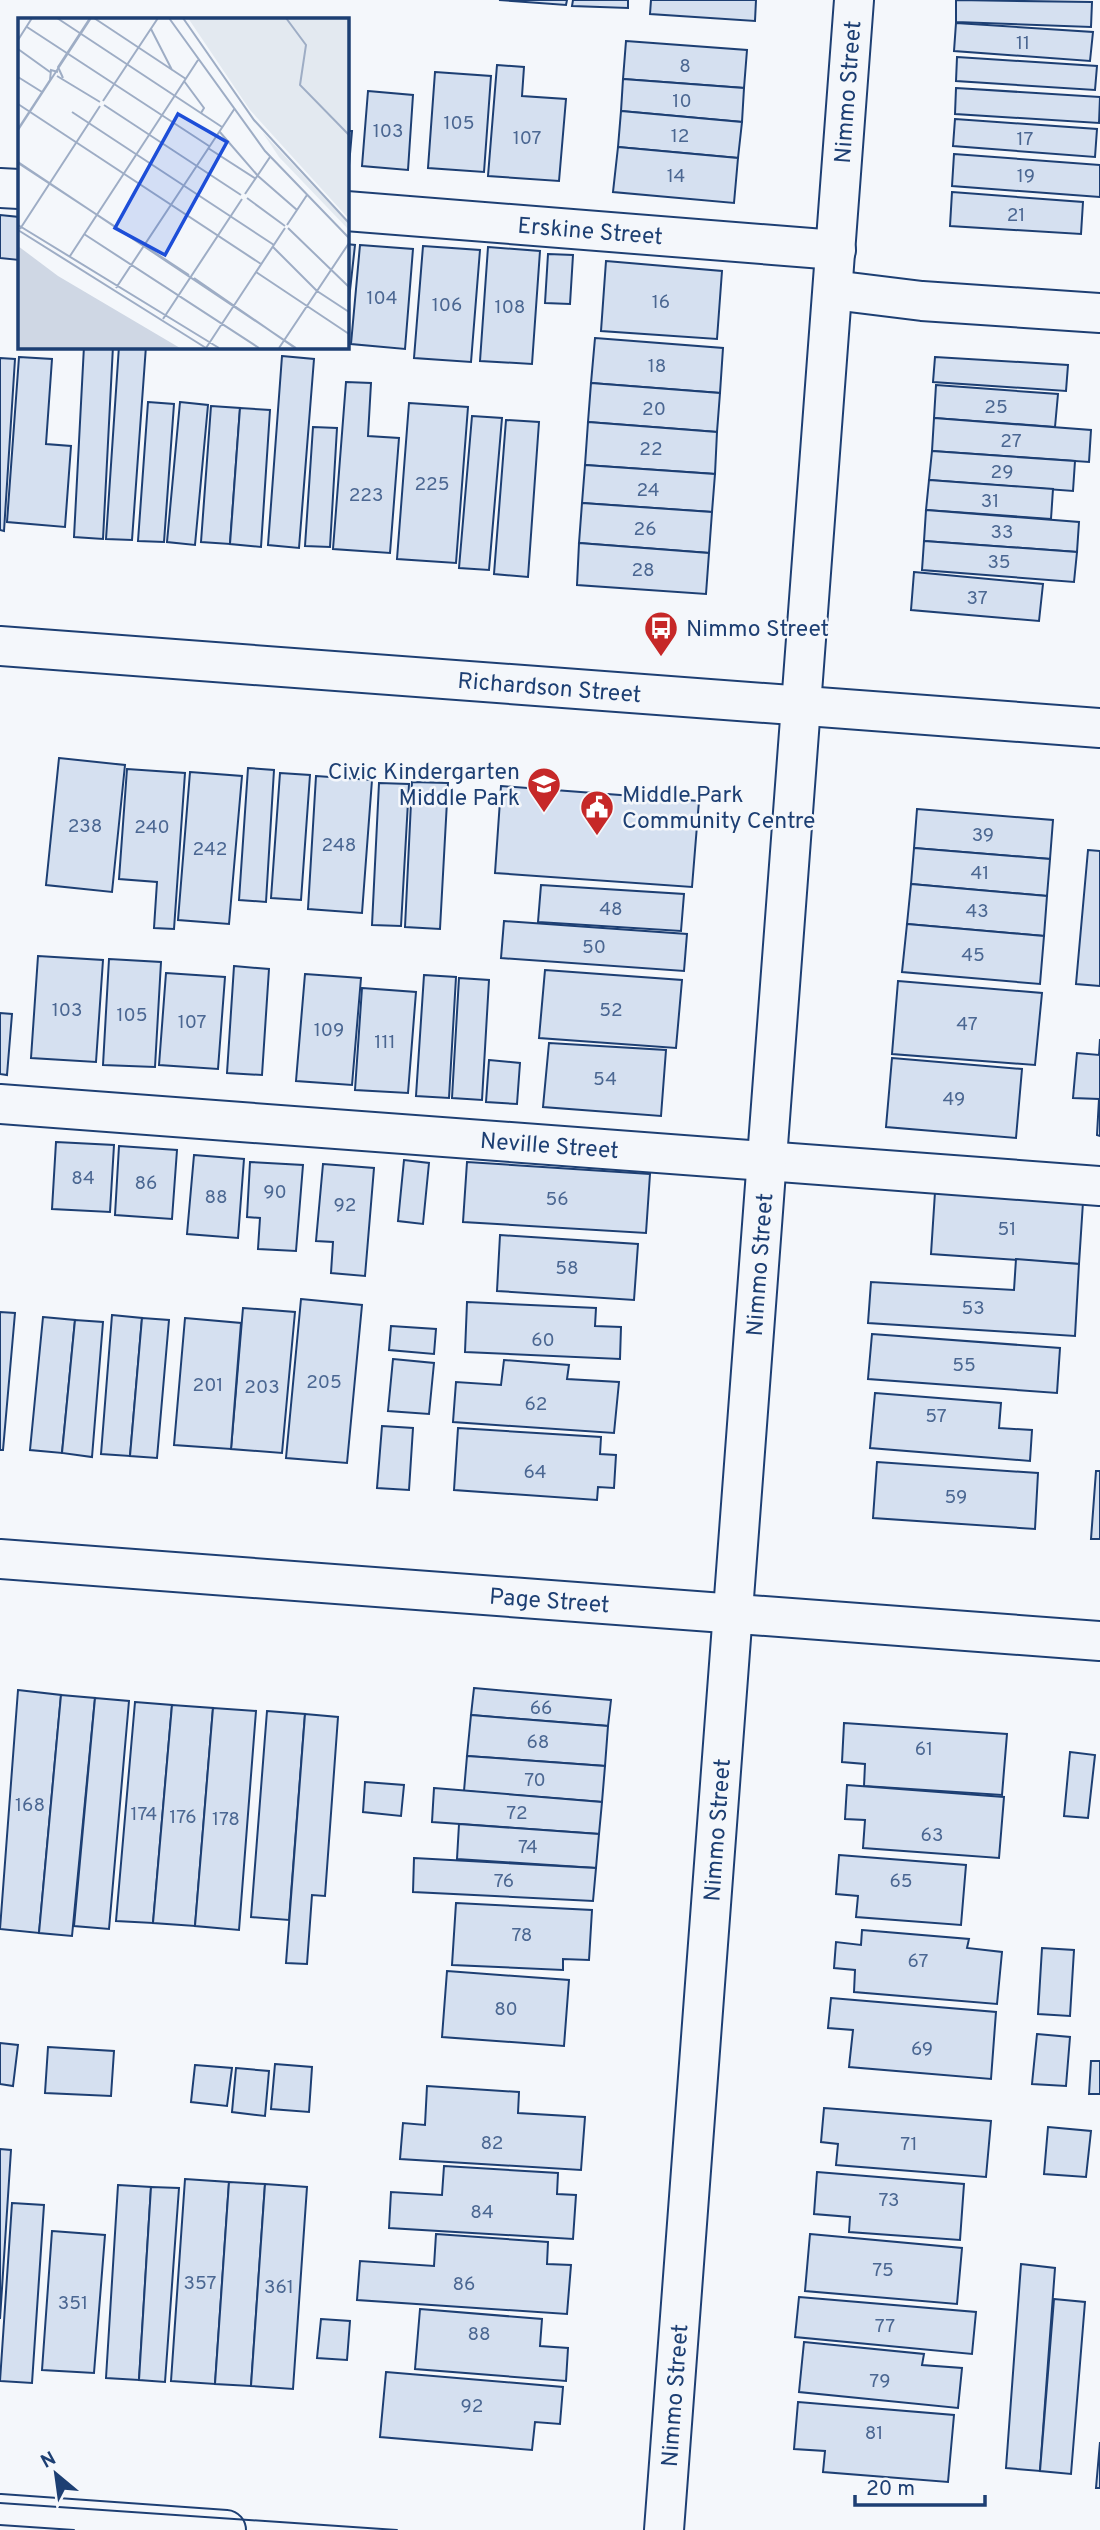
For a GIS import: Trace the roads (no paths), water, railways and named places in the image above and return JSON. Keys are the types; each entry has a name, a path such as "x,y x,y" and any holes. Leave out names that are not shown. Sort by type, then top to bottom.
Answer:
{"street":[{"name":"Nimmo Street","path":"664,2530 854,0"},
{"path":"0,188 18,189"},
{"name":"Erskine Street","path":"348,211 836,250"},
{"path":"833,290 922,301 1100,313"},
{"name":"Richardson Street","path":"0,646 239,662 800,708 1100,728"},
{"name":"Neville Street","path":"0,1104 1100,1186"},
{"name":"Page Street","path":"0,1559 1100,1641"},
{"path":"0,2514 226,2530"}],"tram line":[{"path":"0,2503 397,2530"},
{"path":"0,2525 74,2530"}],"place":[{"name":"Nimmo Street","path":"661,658"},
{"name":"Civic Kindergarten Middle Park","path":"544,814"},
{"name":"Middle Park Community Centre","path":"597,837"}]}
